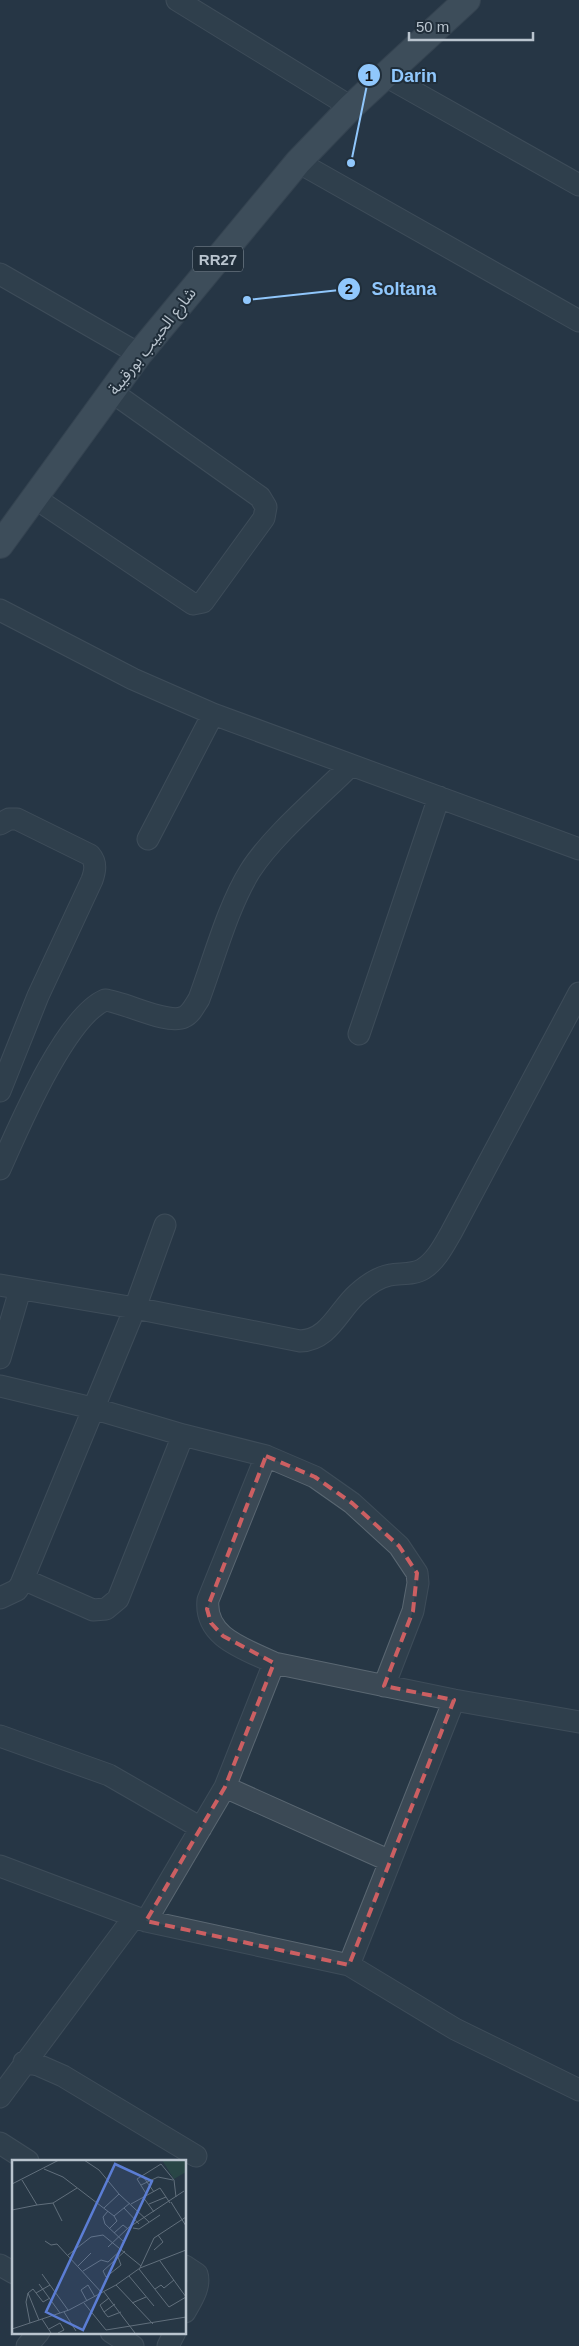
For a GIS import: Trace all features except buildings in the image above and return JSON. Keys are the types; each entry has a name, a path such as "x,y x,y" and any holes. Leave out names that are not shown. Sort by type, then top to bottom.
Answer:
{"main road":[{"name":"شارع الحبيب بورقيبة","path":"0,545 139,354 298,162 351,107 467,0"}],"street":[{"path":"177,0 351,107"},
{"path":"384,76 579,185"},
{"path":"298,162 579,321"},
{"path":"0,274 139,354"},
{"path":"35,498 194,604 202,602 264,518 266,507 260,497 112,392"},
{"path":"0,610 133,679 213,714 579,849"},
{"path":"148,839 213,714"},
{"path":"0,1169 45,1075 71,1034 91,1009 105,1000 172,1018 184,1018 190,1013 198,999 238,894 252,869 267,849 350,765"},
{"path":"359,1034 439,798"},
{"path":"0,824 9,819 18,819 90,855 94,860 95,866 92,880 38,996 0,1091"},
{"path":"0,1358 10,1288 135,1308 300,1341 309,1340 324,1333 355,1295 372,1282 390,1275 422,1270 443,1247 579,993"},
{"path":"0,1598 17,1590 23,1579 92,1408 135,1308 165,1225"},
{"path":"0,1386 92,1408 183,1435 266,1456 315,1477 352,1503 399,1546 416,1573 418,1584 412,1611 384,1686"},
{"path":"23,1579 93,1610 106,1609 118,1599 183,1435"},
{"path":"266,1456 208,1600 207,1609 211,1623 223,1636 274,1663 454,1700 579,1722"},
{"path":"0,2097 13,2068 140,1919 201,1828 225,1787 274,1663"},
{"path":"349,1965 454,1700"},
{"path":"0,1736 109,1775 201,1828"},
{"path":"225,1787 390,1861"},
{"path":"0,1866 140,1919 349,1965 455,2029 579,2090"},
{"path":"13,2068 38,2065 63,2076 196,2156"},
{"path":"0,2143 26,2160"},
{"path":"0,2265 12,2272"},
{"path":"186,2267 198,2277 195,2293 186,2310"},
{"path":"27,2346 37,2334"},
{"path":"114,2334 133,2346"},
{"path":"168,2346 174,2334"}],"highlighted area":[{"path":"266,1456 315,1477 352,1503 399,1546 417,1573 413,1611 384,1686 454,1700 349,1965 146,1921 225,1787 274,1663 223,1636 211,1623 207,1609"}],"place":[{"name":"Darin","path":"351,163"},
{"name":"Soltana","path":"247,300"}]}
